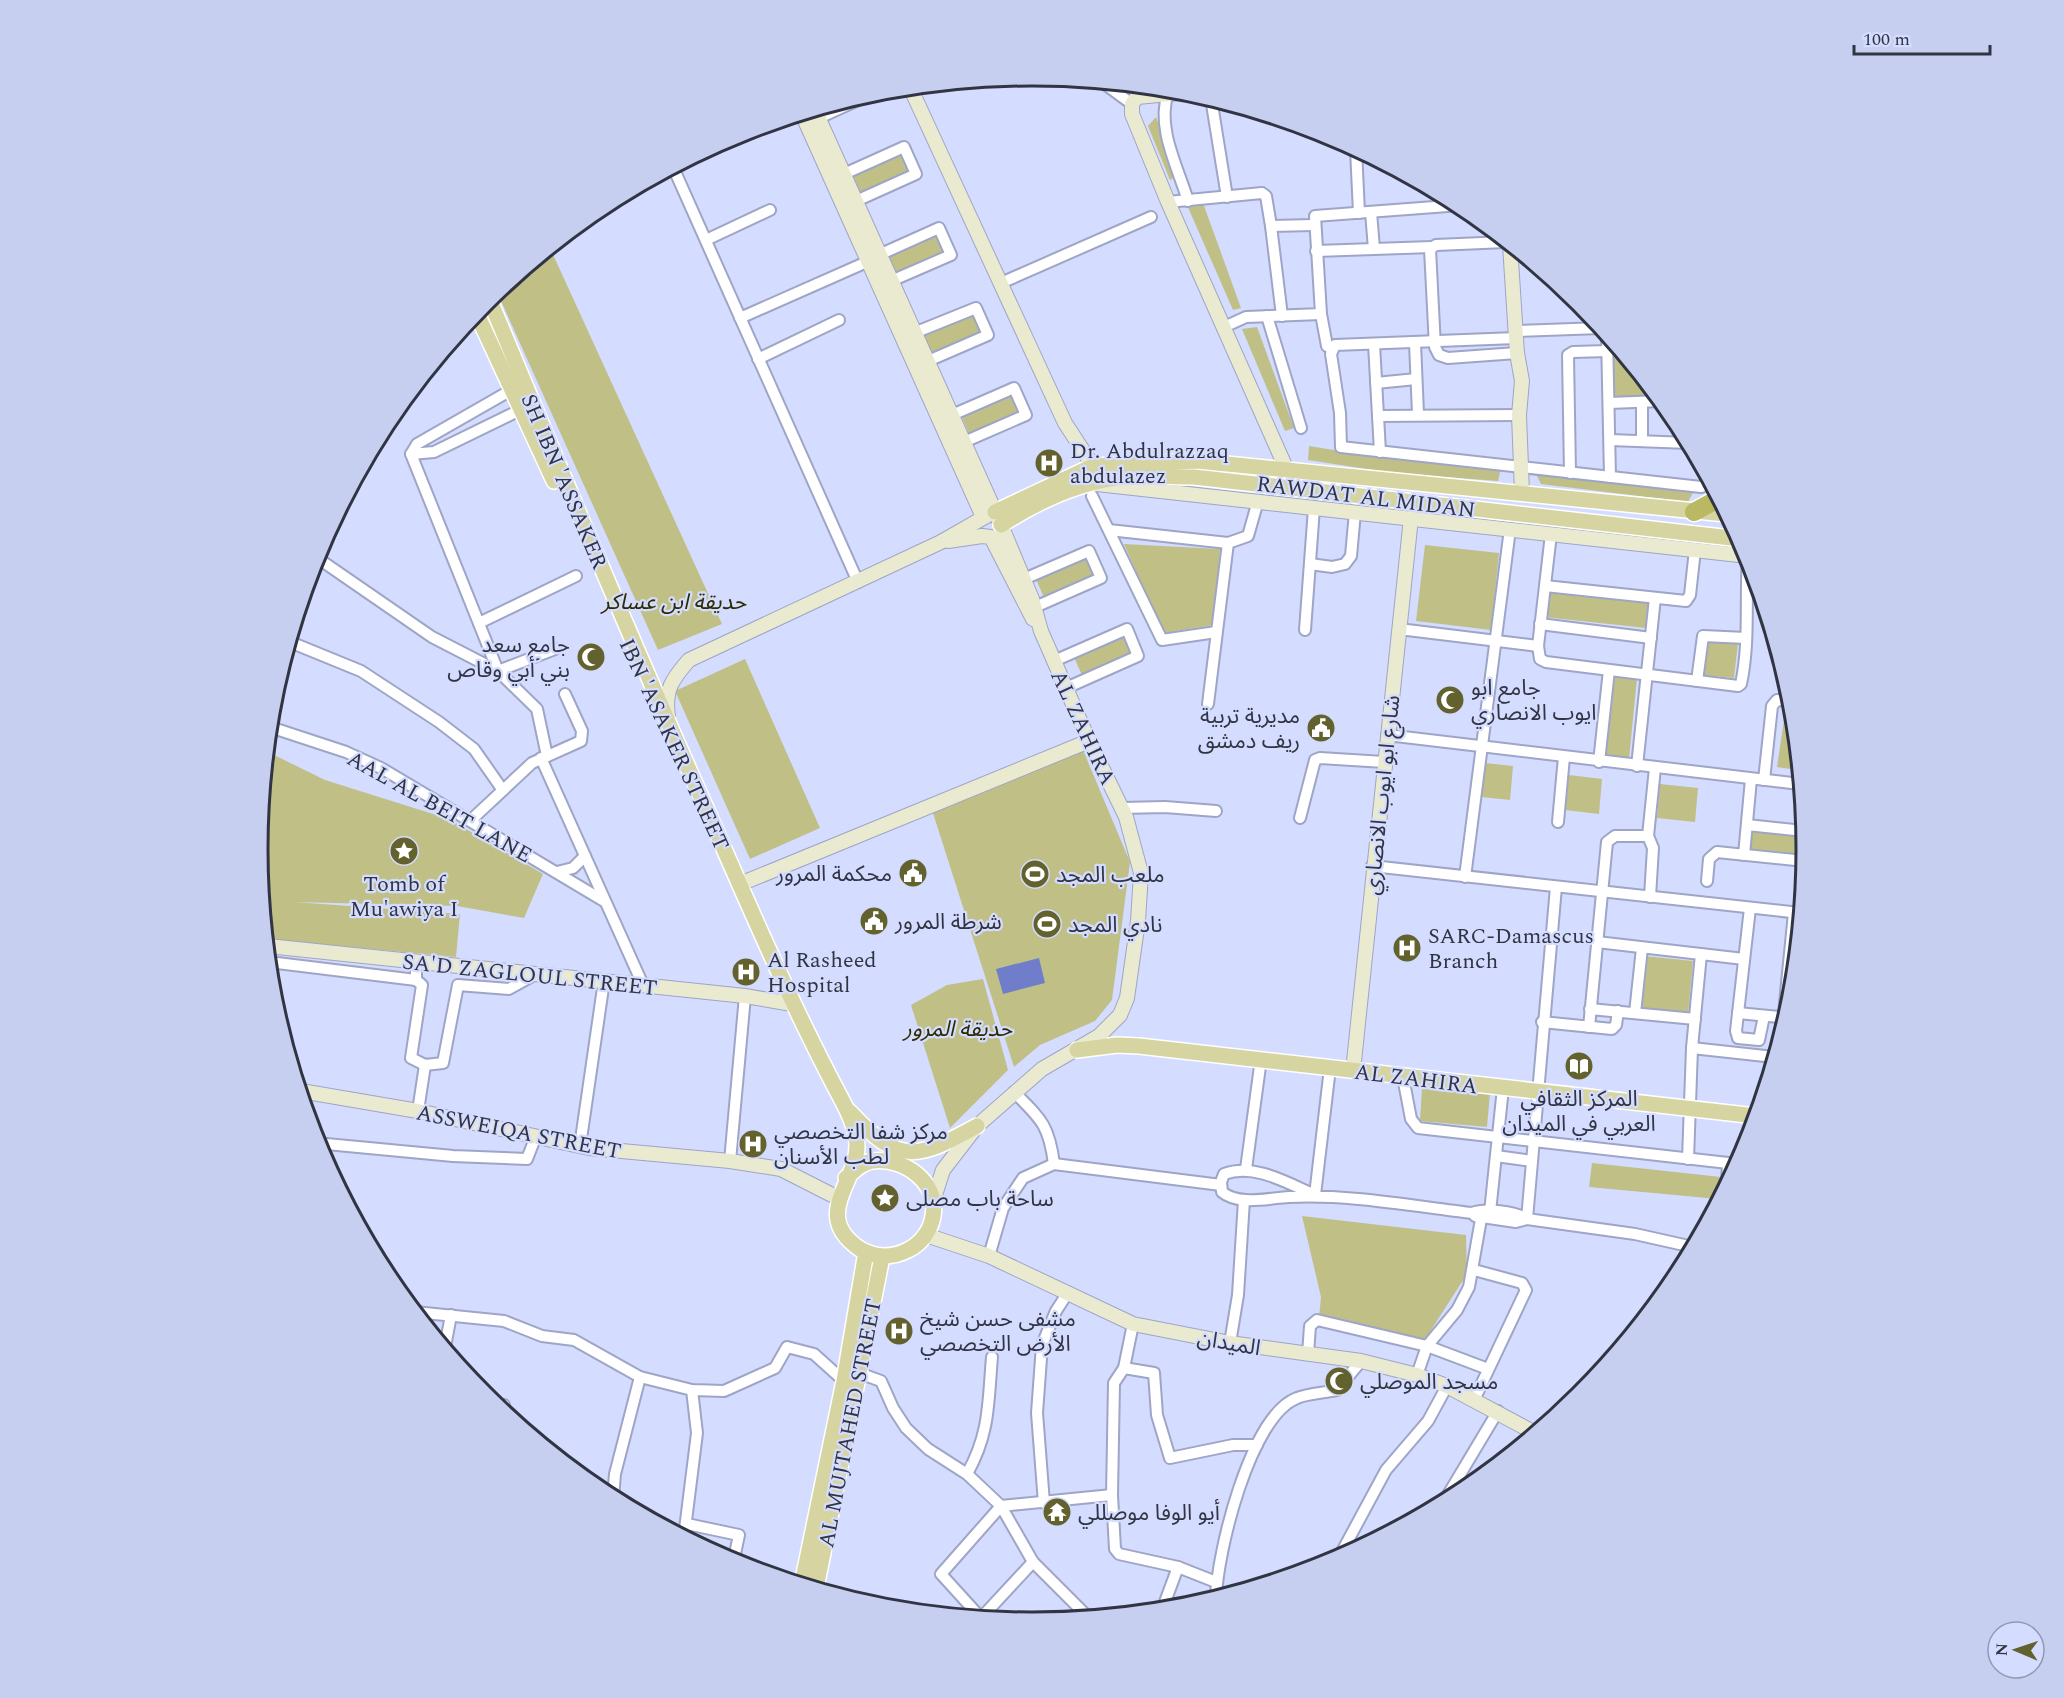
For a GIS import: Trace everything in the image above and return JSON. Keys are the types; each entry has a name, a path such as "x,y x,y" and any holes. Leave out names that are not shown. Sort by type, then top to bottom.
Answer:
{"highway":[{"path":"1694,512 1716,510"}],"main road":[{"path":"914,95 1065,423 1093,466"},
{"path":"1151,95 1137,97 1132,104 1132,114 1168,202 1286,468"},
{"path":"818,117 856,201 874,257 891,281 928,361 964,442 993,518"},
{"path":"805,121 874,257 993,518"},
{"path":"1511,254 1517,353 1522,381 1519,411 1522,493"},
{"name":"SH IBN 'ASSAKER","path":"493,308 671,730"},
{"name":"IBN 'ASAKER STREET","path":"481,321 658,714 671,730 792,1004 846,1107 857,1148 846,1178"},
{"name":"RAWDAT AL MIDAN","path":"993,518 1093,466 1197,461 1286,468 1694,512"},
{"name":"RAWDAT AL MIDAN","path":"993,518 1045,499 1090,490 1124,477 1194,477 1729,538"},
{"path":"1090,490 1258,501 1736,555"},
{"path":"671,730 666,702 668,690 673,677 689,660 993,518"},
{"name":"AL ZAHIRA","path":"933,1201 943,1170 977,1126 1014,1092 1053,1062 1077,1050 1111,1026 1120,1015 1127,998 1138,921 1142,873 1122,808 1089,741 1041,631 1024,579 993,518"},
{"name":"شارع ابو ايوب الانصاري","path":"1353,1071 1372,866 1411,518"},
{"path":"1716,536 1725,530"},
{"name":"AL ZAHIRA","path":"940,543 982,536 991,537 1000,551 1024,605 1041,631"},
{"path":"740,884 1089,741"},
{"name":"SA'D ZAGLOUL STREET","path":"275,947 745,996 792,1004"},
{"name":"AL ZAHIRA","path":"1077,1050 1134,1046 1747,1115"},
{"name":"ASSWEIQA STREET","path":"308,1092 418,1111 580,1146 730,1161 781,1169 838,1198"},
{"path":"846,1107 874,1138 905,1152 936,1149 977,1126"},
{"path":"872,1161 899,1164 915,1172 926,1183 933,1201 933,1217 926,1235 914,1247 899,1255 882,1257 852,1244 843,1230 838,1198 846,1178 859,1166 872,1161"},
{"name":"الميدان","path":"926,1235 989,1256 1133,1324 1230,1343 1361,1360 1417,1375 1447,1386 1528,1429"},
{"name":"AL MUJTAHED STREET","path":"803,1577 844,1381 866,1252"},
{"name":"AL MUJTAHED STREET","path":"817,1581 882,1257"}],"street":[{"path":"1117,90 1132,104"},
{"path":"1167,98 1163,112 1165,130 1188,201"},
{"path":"1213,108 1227,197"},
{"path":"844,174 904,147 916,174 856,201"},
{"path":"1356,158 1359,213"},
{"path":"676,174 858,582"},
{"path":"1168,202 1264,194 1271,226 1282,316"},
{"path":"1332,349 1327,346 1321,314 1315,216 1444,206"},
{"path":"706,240 770,210"},
{"path":"1371,212 1374,249"},
{"path":"1001,283 1151,217"},
{"path":"1271,226 1314,225"},
{"path":"740,318 939,228 951,255 891,281"},
{"path":"1316,251 1497,243"},
{"path":"1432,247 1429,254 1434,342 1439,355 1448,358 1517,353"},
{"path":"914,333 976,308 988,335 928,361"},
{"path":"1224,327 1246,317 1321,314"},
{"path":"1267,316 1301,428"},
{"path":"758,359 839,320"},
{"path":"1332,349 1335,345 1434,342 1590,329"},
{"path":"1415,343 1418,414"},
{"path":"1374,344 1380,452"},
{"path":"1332,349 1341,447 1703,486"},
{"path":"1570,473 1567,357 1573,352 1608,351 1610,477"},
{"path":"1376,382 1416,379"},
{"path":"952,416 1014,387 1026,415 964,442"},
{"path":"414,449 513,389"},
{"path":"1609,403 1650,401"},
{"path":"1642,402 1642,441"},
{"path":"414,449 434,452 522,409"},
{"path":"1378,416 1519,411"},
{"path":"1610,440 1678,443"},
{"path":"414,449 498,671"},
{"path":"1090,490 1162,640 1216,632"},
{"path":"1108,530 1227,543 1248,536 1258,501"},
{"path":"1305,630 1314,508"},
{"path":"1310,564 1332,567 1345,564 1351,556 1355,512"},
{"path":"1465,877 1510,529"},
{"path":"1551,534 1538,646 1538,656 1546,662 1740,685 1746,638 1747,584"},
{"path":"1208,704 1227,543"},
{"path":"1545,586 1688,600 1695,550"},
{"path":"1024,579 1089,551 1101,578 1035,608"},
{"path":"325,563 432,637 498,671 537,709 544,757 604,901 643,985"},
{"path":"479,623 576,576"},
{"path":"1637,766 1655,598"},
{"path":"1540,624 1651,638"},
{"path":"1054,661 1126,629 1138,656 1066,688"},
{"path":"1399,629 1538,646"},
{"path":"1697,681 1703,636 1746,638"},
{"path":"297,645 361,670 439,722 474,749 491,769 502,789"},
{"path":"498,671 555,649"},
{"path":"1599,762 1609,670"},
{"path":"471,820 523,769 544,757 577,744 583,737 565,694"},
{"path":"1764,780 1772,706 1777,700 1781,699"},
{"name":"AAL AL BEIT LANE","path":"278,730 364,760 471,820 604,901"},
{"path":"1387,735 1599,762 1792,783"},
{"path":"1558,822 1564,757"},
{"path":"1300,818 1315,760 1320,758 1384,762"},
{"path":"1650,897 1653,848 1648,836 1655,768"},
{"path":"1744,855 1751,779"},
{"path":"1122,808 1165,807 1216,811"},
{"path":"1747,825 1795,830"},
{"path":"1588,1027 1609,839 1648,836"},
{"path":"1707,881 1709,859 1712,854 1796,860"},
{"path":"557,872 573,868 585,855"},
{"path":"1372,866 1793,913"},
{"path":"1527,1219 1539,1092 1542,1022 1556,887"},
{"path":"1750,908 1736,1034 1742,1040 1760,1039 1764,1016"},
{"path":"1597,942 1744,959"},
{"path":"1635,1013 1642,948"},
{"path":"1688,1159 1692,1109 1692,1048 1701,954"},
{"path":"277,963 416,980 422,985 411,1058 425,1065 443,1063 459,985 509,988 536,974"},
{"path":"416,963 416,980"},
{"path":"580,1146 604,981"},
{"path":"730,1161 745,996"},
{"path":"1590,1009 1695,1019"},
{"path":"1542,1022 1612,1029 1616,1025 1618,1011"},
{"path":"1738,1013 1776,1017"},
{"path":"1692,1048 1766,1056"},
{"path":"1246,1169 1261,1059"},
{"path":"418,1111 425,1065"},
{"path":"1316,1195 1329,1068"},
{"path":"1403,1077 1415,1126 1534,1143 1728,1163"},
{"path":"1490,1212 1503,1088"},
{"path":"1014,1092 1043,1121 1051,1142 1054,1164"},
{"path":"328,1144 453,1156 527,1159 536,1136"},
{"path":"1496,1156 1532,1161"},
{"path":"989,1256 1003,1208 1023,1178 1054,1164 1221,1185"},
{"path":"1316,1195 1278,1178 1246,1169 1224,1174 1221,1185 1222,1192 1228,1197 1244,1200 1316,1195 1516,1222 1527,1219"},
{"path":"1230,1343 1238,1295 1244,1200"},
{"path":"1477,1216 1490,1212 1519,1215 1527,1219 1635,1234 1684,1245"},
{"path":"1417,1375 1427,1346 1457,1310 1469,1287 1474,1270 1477,1216"},
{"path":"1474,1270 1522,1283 1526,1290 1474,1400"},
{"path":"1044,1503 1037,1413 1042,1344 1056,1311 1067,1294"},
{"path":"425,1313 504,1321 542,1336 574,1340 640,1377 692,1390 724,1391 776,1368 787,1347 814,1354 844,1381"},
{"path":"447,1338 451,1315"},
{"path":"1308,1354 1310,1326 1317,1320 1427,1346 1488,1369"},
{"path":"1133,1324 1124,1368 1114,1383 1112,1495 1115,1549 1119,1554 1178,1567 1216,1582"},
{"path":"967,1474 985,1435 992,1357"},
{"path":"1216,1589 1225,1532 1236,1496 1257,1445 1277,1416 1295,1398 1337,1390 1361,1360"},
{"path":"1124,1368 1154,1373 1157,1415 1170,1458 1233,1445 1257,1445"},
{"path":"859,1373 881,1381 892,1408 906,1428 928,1449 967,1474 1001,1506 1033,1562 1082,1611"},
{"path":"614,1488 615,1474 640,1377"},
{"path":"1346,1545 1386,1470 1428,1421 1447,1386"},
{"path":"686,1529 697,1433 692,1390"},
{"path":"1453,1486 1498,1411"},
{"path":"974,1610 941,1574 1001,1506 1112,1495"},
{"path":"687,1524 739,1535 735,1552"},
{"path":"987,1611 1033,1562"},
{"path":"1166,1601 1178,1567"}],"green space":[{"path":"1156,117 1177,176 1170,180 1148,126"},
{"path":"903,152 912,173 860,196 851,175"},
{"path":"1203,203 1241,308 1233,310 1187,205"},
{"path":"938,232 947,253 895,276 886,255"},
{"name":"حديقة ابن عساكر","path":"553,255 722,624 658,650 501,301"},
{"path":"976,313 985,334 933,357 924,336"},
{"path":"1257,327 1294,428 1285,431 1242,329"},
{"path":"1610,357 1615,357 1648,398 1610,399"},
{"path":"1013,392 1023,413 970,436 961,415"},
{"path":"1309,446 1396,460 1501,468 1498,481 1393,473 1308,460"},
{"path":"1534,470 1697,485 1688,502 1541,484"},
{"path":"1124,544 1220,549 1214,625 1163,633"},
{"path":"1425,545 1499,553 1491,630 1416,621"},
{"path":"1088,556 1097,577 1045,600 1036,579"},
{"path":"1546,591 1649,603 1646,628 1544,617"},
{"path":"1126,634 1135,655 1083,678 1074,657"},
{"path":"1704,639 1738,643 1734,678 1701,675"},
{"path":"745,659 820,828 750,859 675,691"},
{"path":"1610,676 1637,678 1629,759 1602,756"},
{"path":"1784,720 1791,769 1777,767"},
{"name":"نادي المجد","path":"1083,750 1130,862 1112,1000 1095,1021 1040,1045 1014,1067 932,810"},
{"path":"274,755 325,780 449,819 543,874 524,918 457,906 294,902 460,914 456,957 274,940 268,849"},
{"path":"1485,763 1513,766 1510,800 1481,797"},
{"path":"1569,775 1602,779 1599,814 1565,810"},
{"path":"1660,784 1698,788 1695,822 1657,818"},
{"path":"1751,828 1795,833 1796,856 1749,851"},
{"path":"1644,956 1693,961 1688,1014 1638,1009"},
{"name":"حديقة المرور","path":"983,979 1008,1070 950,1128 911,1005 947,985"},
{"path":"1422,1088 1490,1093 1487,1127 1420,1121"},
{"path":"1592,1163 1721,1177 1711,1198 1589,1187"},
{"path":"1302,1216 1466,1235 1467,1274 1424,1341 1319,1318 1321,1297"}],"water":[{"path":"1039,958 1045,983 1003,994 996,969"}],"place":[{"name":"Dr. Abdulrazzaq abdulazez","path":"1049,463"},
{"name":"جامع سعد بني أبي وقاص","path":"591,657"},
{"name":"جامع ابو ايوب الانصاري","path":"1450,700"},
{"name":"مديرية تربية ريف دمشق","path":"1321,728"},
{"name":"Tomb of Mu'awiya I","path":"404,851"},
{"name":"محكمة المرور","path":"913,873"},
{"name":"ملعب المجد","path":"1035,874"},
{"name":"شرطة المرور","path":"874,921"},
{"name":"نادي المجد","path":"1047,924"},
{"name":"SARC-Damascus Branch","path":"1407,948"},
{"name":"Al Rasheed Hospital","path":"746,972"},
{"name":"المركز الثقافي العربي في الميدان","path":"1579,1066"},
{"name":"مركز شفا التخصصي لطب الأسنان","path":"753,1144"},
{"name":"ساحة باب مصلى","path":"885,1198"},
{"name":"مشفى حسن شيخ الأرض التخصصي","path":"899,1331"},
{"name":"مسجد الموصلي","path":"1339,1381"},
{"name":"أيو الوفا موصللي","path":"1057,1512"}]}
